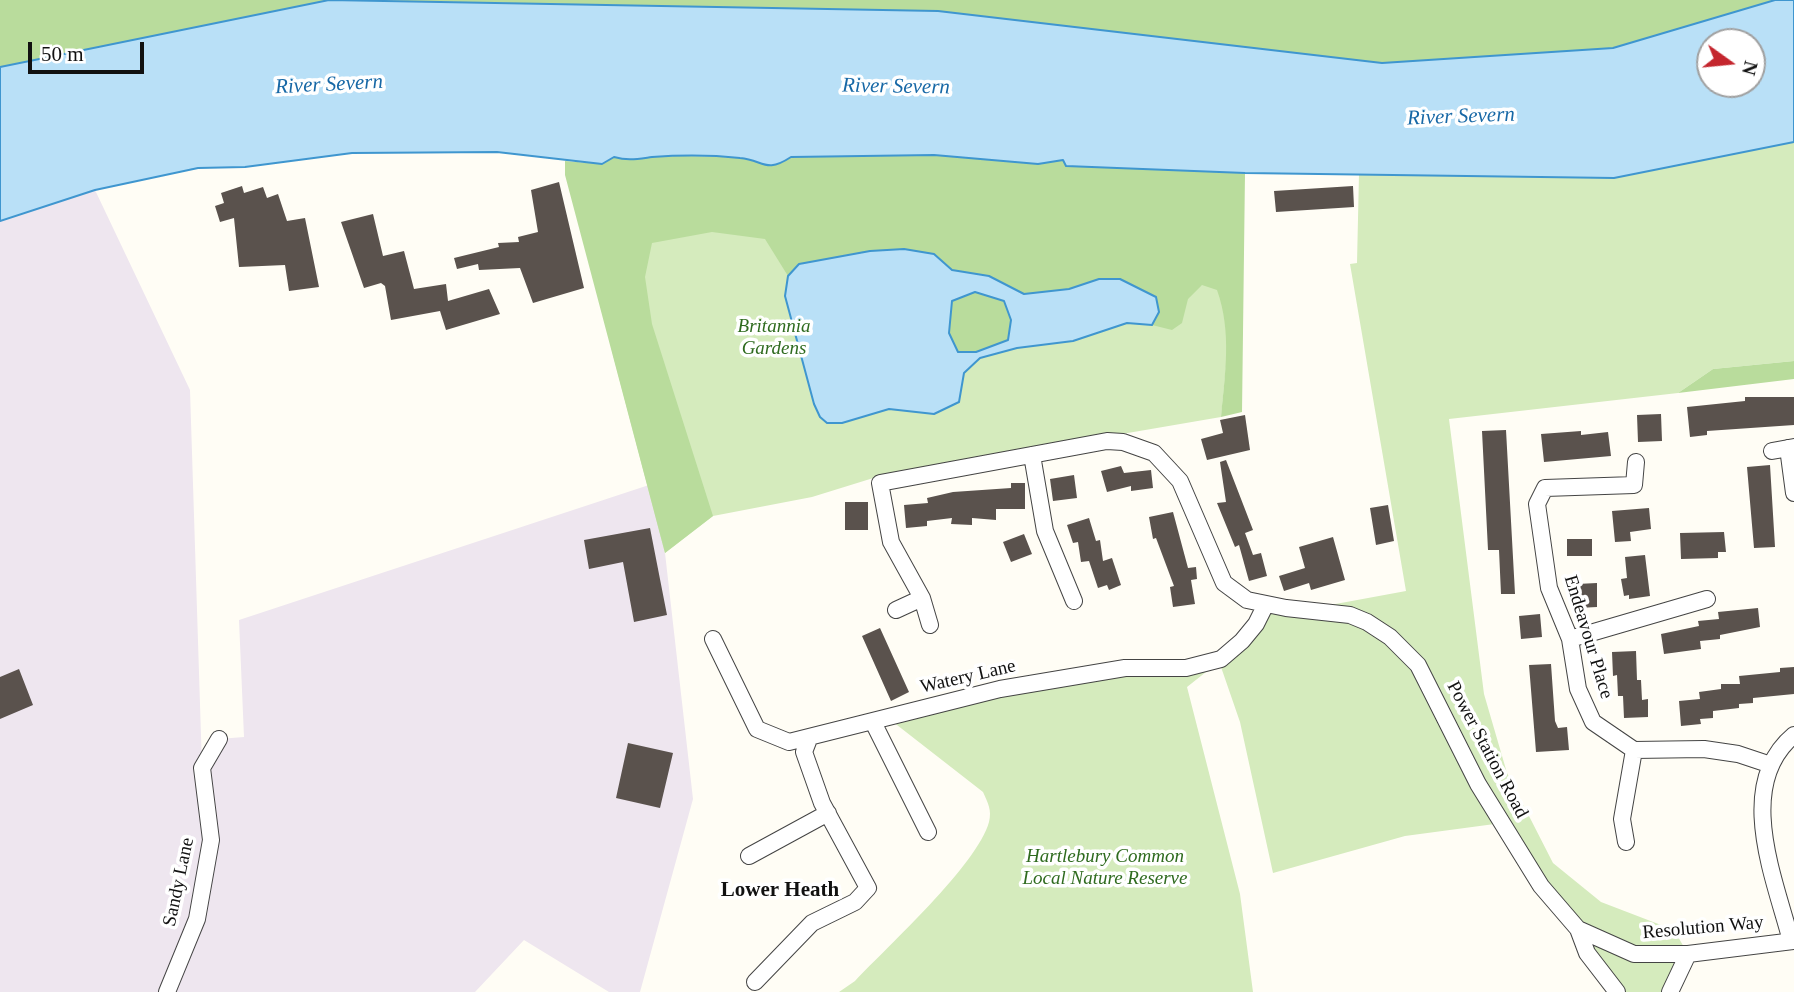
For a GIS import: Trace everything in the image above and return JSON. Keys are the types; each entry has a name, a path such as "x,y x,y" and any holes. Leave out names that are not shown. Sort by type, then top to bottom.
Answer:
{"street":[{"path":"930,625 922,598 891,542 880,483 1107,441 1146,448 1161,458 1180,481 1224,583 1247,600 1266,604"},
{"path":"1772,451 1791,448 1794,493"},
{"path":"1032,455 1045,531 1074,601"},
{"name":"Endeavour Place","path":"1634,750 1593,722 1578,689 1570,639 1549,588 1537,504 1545,488 1634,485 1636,462"},
{"path":"896,610 922,598"},
{"path":"1570,639 1707,599"},
{"name":"Watery Lane","path":"713,639 757,729 789,742 1000,690 1125,668 1186,668 1221,659 1242,641 1256,624 1266,604"},
{"name":"Power Station Road","path":"1266,604 1328,611 1367,622 1390,637 1418,666 1478,784 1541,886 1578,929 1587,953 1617,992"},
{"path":"873,722 928,832"},
{"path":"1792,941 1762,826 1764,789 1771,765 1784,743 1794,735"},
{"name":"Sandy Lane","path":"167,992 197,919 211,840 202,768 219,739"},
{"path":"755,982 812,923 855,902 868,888 828,813 804,752 809,739"},
{"path":"1626,842 1622,819 1634,750 1704,748 1738,754 1771,765"},
{"path":"749,856 828,813"},
{"name":"Resolution Way","path":"1578,929 1602,943 1634,954 1688,954 1792,941"},
{"path":"1670,992 1688,954"}],"shaded area":[{"path":"95,190 190,390 202,767 219,739 244,737 239,620 649,485 665,553 693,799 640,992 609,992 524,940 475,992 0,992 0,221"}],"green space":[{"path":"0,0 329,0 0,67"},
{"path":"354,0 1775,0 1613,48 1382,63 938,11"},
{"name":"Hartlebury Common Local Nature Reserve","path":"1794,142 1794,361 1713,369 1678,393 1449,419 1484,694 1507,773 1553,863 1601,902 1674,930 1688,954 1670,992 1617,992 1502,823 1405,836 1273,873 1240,722 1221,667 1206,672 1187,687 1240,894 1253,992 839,992 855,981 950,882 981,840 990,818 983,792 888,718 985,693 1221,659 1266,604 1303,610 1406,591 1350,264 1357,263 1359,174 1614,178"},
{"path":"934,155 1038,164 1063,160 1066,166 1245,173 1242,412 1221,417 1226,353 1225,321 1217,290 1202,285 1188,299 1182,323 1172,330 1152,325 1159,312 1156,297 1120,279 1099,279 1069,289 1024,294 989,276 952,270 934,254 799,264 788,276 765,239 712,232 652,243 645,277 652,324 713,516 665,553 565,175 565,161 602,164 614,157 632,159 696,156 748,159 770,165 791,157"},
{"name":"Britannia Gardens","path":"1245,173 1221,417 883,475 812,497 713,516 665,553 612,351 581,181"},
{"path":"976,292 1004,300 1011,320 1008,340 976,352 958,352 949,333 952,301"},
{"path":"1794,361 1794,379 1678,393 1713,369"}],"water":[{"name":"River Severn","path":"329,0 938,11 1382,63 1613,48 1775,0 1794,0 1794,142 1614,178 1245,173 1066,166 1063,160 1038,164 934,155 791,157 775,165 765,165 748,159 707,156 633,159 614,157 602,164 497,152 352,153 245,167 198,168 95,190 0,221 0,67"},
{"path":"904,249 934,254 952,270 989,276 1024,294 1069,289 1099,279 1120,279 1156,297 1159,312 1152,325 1127,323 1073,341 1017,348 980,358 964,373 959,402 934,414 889,409 842,423 827,423 820,417 814,404 785,296 788,276 799,264 870,251","holes":["975,292 1004,301 1011,320 1008,340 976,352 958,352 949,333 952,301"]}],"building":[{"path":"559,182 584,288 533,303 520,268 479,270 478,264 457,269 454,258 499,247 498,243 519,242 518,237 538,232 531,190"},
{"path":"242,186 244,193 263,187 267,198 278,194 287,221 305,218 319,287 289,291 285,265 239,267 234,218 220,222 215,206 224,203 221,193"},
{"path":"1353,186 1354,207 1276,212 1274,191"},
{"path":"373,214 383,256 404,251 414,289 446,284 448,301 489,289 500,314 446,330 440,311 391,320 385,286 381,283 364,288 341,222"},
{"path":"1745,397 1794,397 1794,425 1707,431 1707,435 1690,437 1687,407 1745,401"},
{"path":"1661,414 1662,441 1638,442 1637,415"},
{"path":"1245,415 1250,450 1207,460 1201,439 1223,433 1220,420"},
{"path":"1506,430 1515,594 1501,594 1499,550 1488,550 1482,431"},
{"path":"1581,431 1581,435 1608,432 1611,456 1544,462 1541,434"},
{"path":"1226,460 1253,530 1245,533 1253,555 1261,553 1267,576 1249,581 1239,545 1235,547 1217,503 1226,502 1220,462"},
{"path":"1770,465 1775,547 1754,548 1747,467"},
{"path":"1121,466 1124,473 1151,470 1153,488 1131,491 1131,486 1107,492 1101,471"},
{"path":"1074,475 1077,498 1053,501 1050,479"},
{"path":"1011,483 1025,483 1025,509 996,509 996,520 972,518 972,525 951,524 952,518 927,521 927,526 906,528 904,505 928,503 927,498 953,492 1011,488"},
{"path":"845,502 868,502 868,530 845,530"},
{"path":"1388,505 1394,541 1376,545 1370,508"},
{"path":"1649,508 1651,529 1630,532 1631,541 1615,542 1612,511"},
{"path":"1173,512 1188,568 1196,567 1197,579 1191,580 1195,604 1173,607 1170,587 1174,586 1156,538 1153,539 1149,517"},
{"path":"1089,518 1096,541 1100,540 1103,561 1112,558 1121,585 1109,590 1107,585 1098,588 1089,561 1081,562 1078,542 1073,543 1067,525"},
{"path":"650,528 667,615 634,622 623,562 589,569 584,540"},
{"path":"1724,532 1726,552 1718,552 1718,558 1681,559 1680,533"},
{"path":"1024,534 1032,554 1011,562 1003,542"},
{"path":"1333,537 1345,580 1311,590 1309,583 1284,591 1279,576 1305,568 1299,547"},
{"path":"1567,539 1592,539 1592,556 1567,556"},
{"path":"1645,555 1650,596 1629,599 1629,595 1624,596 1621,579 1627,578 1625,557"},
{"path":"1597,583 1597,607 1578,608 1577,584"},
{"path":"1758,608 1760,627 1720,635 1720,639 1700,641 1701,649 1664,654 1661,634 1699,626 1698,621 1719,619 1718,612"},
{"path":"1540,614 1542,637 1521,639 1519,616"},
{"path":"880,628 909,692 891,701 862,636"},
{"path":"1636,651 1637,680 1641,680 1642,700 1648,699 1648,717 1624,718 1623,696 1618,696 1617,675 1613,676 1612,652"},
{"path":"1551,664 1555,721 1558,728 1567,727 1569,750 1536,752 1529,665"},
{"path":"1794,667 1794,694 1753,698 1753,703 1739,704 1739,708 1713,711 1713,718 1700,719 1701,724 1681,726 1679,701 1700,699 1699,692 1721,689 1721,684 1740,684 1739,676 1780,672 1780,668"},
{"path":"19,669 33,705 0,719 0,677"},
{"path":"628,743 673,753 660,808 616,798"}],"district":[{"name":"Lower Heath","path":"780,891"}]}
